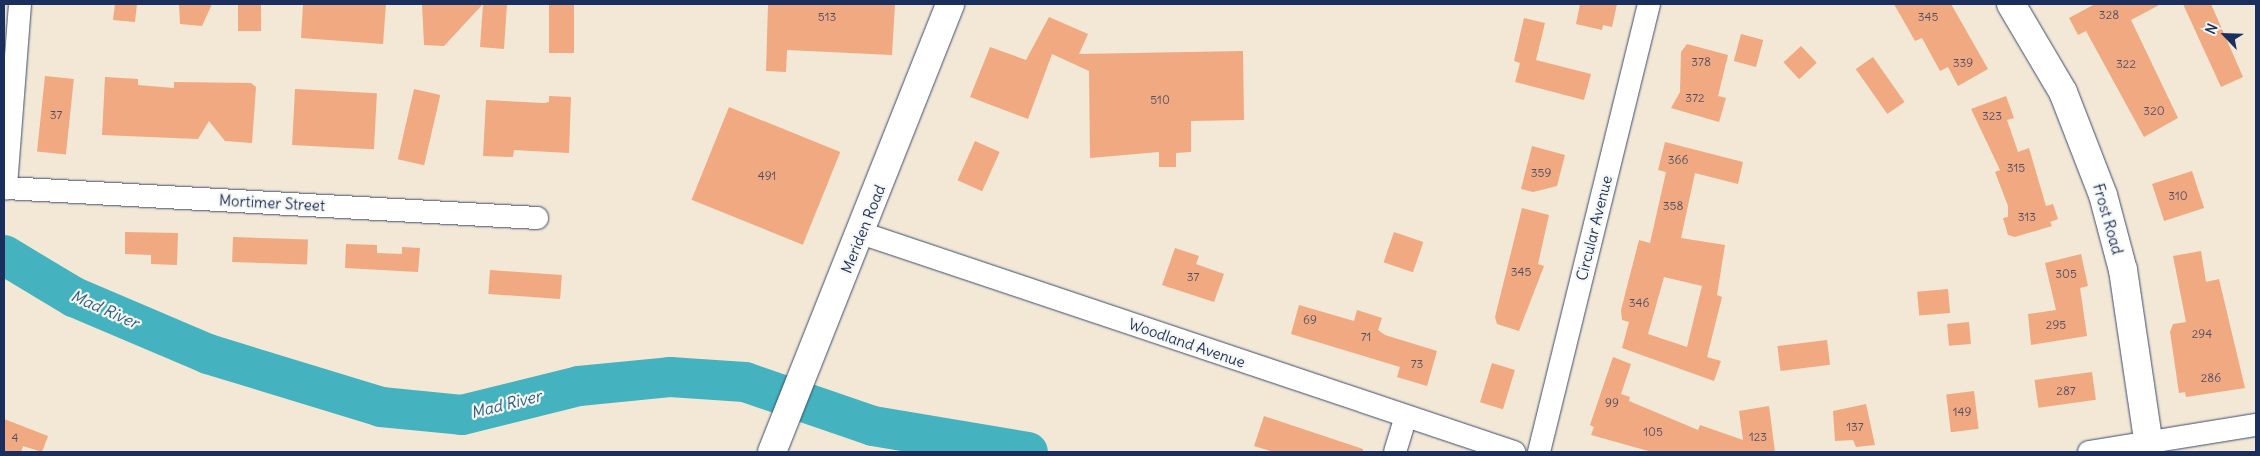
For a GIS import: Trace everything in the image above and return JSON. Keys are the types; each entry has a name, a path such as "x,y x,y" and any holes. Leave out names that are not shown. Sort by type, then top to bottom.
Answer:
{"main road":[{"name":"Meriden Road","path":"772,452 861,233 950,4"},
{"name":"Frost Road","path":"2014,4 2063,92 2103,195 2123,270 2150,447"}],"street":[{"name":"Mortimer Street","path":"20,4 6,188 537,218"},
{"name":"Circular Avenue","path":"1539,452 1649,4"},
{"name":"Woodland Avenue","path":"861,233 1514,452"},
{"path":"1395,452 1406,416"},
{"path":"2089,452 2150,447 2256,425"}],"building":[{"path":"115,4 137,4 135,22 113,20"},
{"path":"179,4 212,4 202,26 180,24"},
{"path":"238,4 261,4 261,31 238,31"},
{"path":"303,4 386,4 383,44 301,38"},
{"path":"422,4 483,4 444,46 424,45"},
{"path":"483,4 507,4 504,49 480,47"},
{"path":"549,4 574,4 574,53 549,53"},
{"path":"768,4 895,4 892,55 787,50 786,72 766,71"},
{"path":"1580,4 1617,4 1612,27 1603,25 1602,30 1576,24"},
{"path":"1894,4 1951,4 1988,69 1958,86 1948,67 1940,71 1922,38 1915,41"},
{"path":"2095,4 2161,4 2131,20 2178,118 2144,137 2086,31 2078,35 2069,18"},
{"path":"2183,4 2211,4 2243,77 2221,87"},
{"path":"1049,17 1088,34 1079,54 1243,51 1244,120 1191,121 1191,152 1176,153 1176,167 1159,167 1159,152 1090,158 1089,71 1052,54 1028,119 970,97 990,47 1026,60"},
{"path":"1524,18 1545,23 1536,60 1591,74 1584,100 1515,82 1520,63 1514,61"},
{"path":"1741,34 1763,40 1756,67 1734,61"},
{"path":"1687,44 1728,55 1718,96 1726,98 1719,122 1671,108 1680,92 1681,52"},
{"path":"1801,46 1817,63 1799,79 1783,62"},
{"path":"1873,57 1905,102 1887,114 1856,69"},
{"path":"45,76 74,79 66,155 37,152"},
{"path":"105,77 138,79 138,85 174,88 174,82 251,83 256,87 252,143 225,141 209,121 198,139 102,135"},
{"path":"295,89 377,93 374,149 292,145"},
{"path":"414,89 440,95 424,165 398,159"},
{"path":"549,96 571,97 569,153 514,150 513,157 483,156 486,100 544,103 549,102"},
{"path":"2006,96 2014,118 2007,120 2018,152 2029,148 2046,206 2053,204 2058,219 2050,222 2052,226 2015,237 2008,235 2003,218 2008,217 2008,206 1995,172 2000,170 1971,109"},
{"path":"729,107 840,152 803,245 692,200"},
{"path":"975,141 1000,152 982,191 958,180"},
{"path":"1665,142 1743,162 1738,184 1695,173 1681,238 1725,245 1717,295 1722,297 1707,357 1721,361 1714,381 1622,348 1629,322 1622,320 1621,310 1639,240 1650,243 1666,172 1658,170","holes":["1664,277 1702,286 1687,347 1648,334"]},
{"path":"1532,146 1565,155 1557,186 1533,192 1521,189"},
{"path":"2192,171 2204,208 2164,221 2152,184"},
{"path":"1522,208 1549,215 1538,264 1544,266 1519,331 1497,324 1495,317"},
{"path":"125,232 178,233 177,265 151,264 151,255 125,254"},
{"path":"1394,232 1423,242 1413,272 1384,262"},
{"path":"233,237 308,240 307,265 232,262"},
{"path":"346,244 377,245 377,253 402,254 402,247 420,248 418,272 345,268"},
{"path":"1175,248 1199,256 1196,264 1224,274 1214,302 1162,285"},
{"path":"2201,251 2206,282 2219,279 2245,388 2186,397 2185,392 2179,393 2170,332 2173,324 2186,322 2173,256"},
{"path":"2081,254 2088,286 2080,288 2087,336 2031,345 2028,314 2056,310 2045,263"},
{"path":"490,270 562,275 560,299 488,294"},
{"path":"1948,289 1950,313 1919,316 1917,292"},
{"path":"1299,305 1354,321 1357,310 1382,318 1378,330 1385,335 1437,351 1427,386 1397,377 1400,367 1291,334"},
{"path":"1969,322 1971,344 1949,346 1947,324"},
{"path":"1827,340 1830,365 1780,371 1777,346"},
{"path":"1613,357 1631,364 1621,394 1630,397 1629,401 1698,430 1700,425 1743,440 1739,411 1769,406 1775,452 1652,452 1591,435 1594,427 1590,425"},
{"path":"1492,363 1515,370 1503,409 1480,402"},
{"path":"2092,372 2096,400 2038,408 2035,380"},
{"path":"1974,391 1979,429 1951,432 1946,394"},
{"path":"1866,404 1875,445 1856,447 1853,440 1835,441 1833,411"},
{"path":"1264,416 1363,449 1363,452 1274,452 1254,446"},
{"path":"4,419 48,436 42,452 23,446 21,452 4,452"}],"waterway":[{"name":"Mad River","path":"4,255 74,297 208,354 381,407 462,415 579,386 670,377 745,382 873,426 1028,452"}]}
